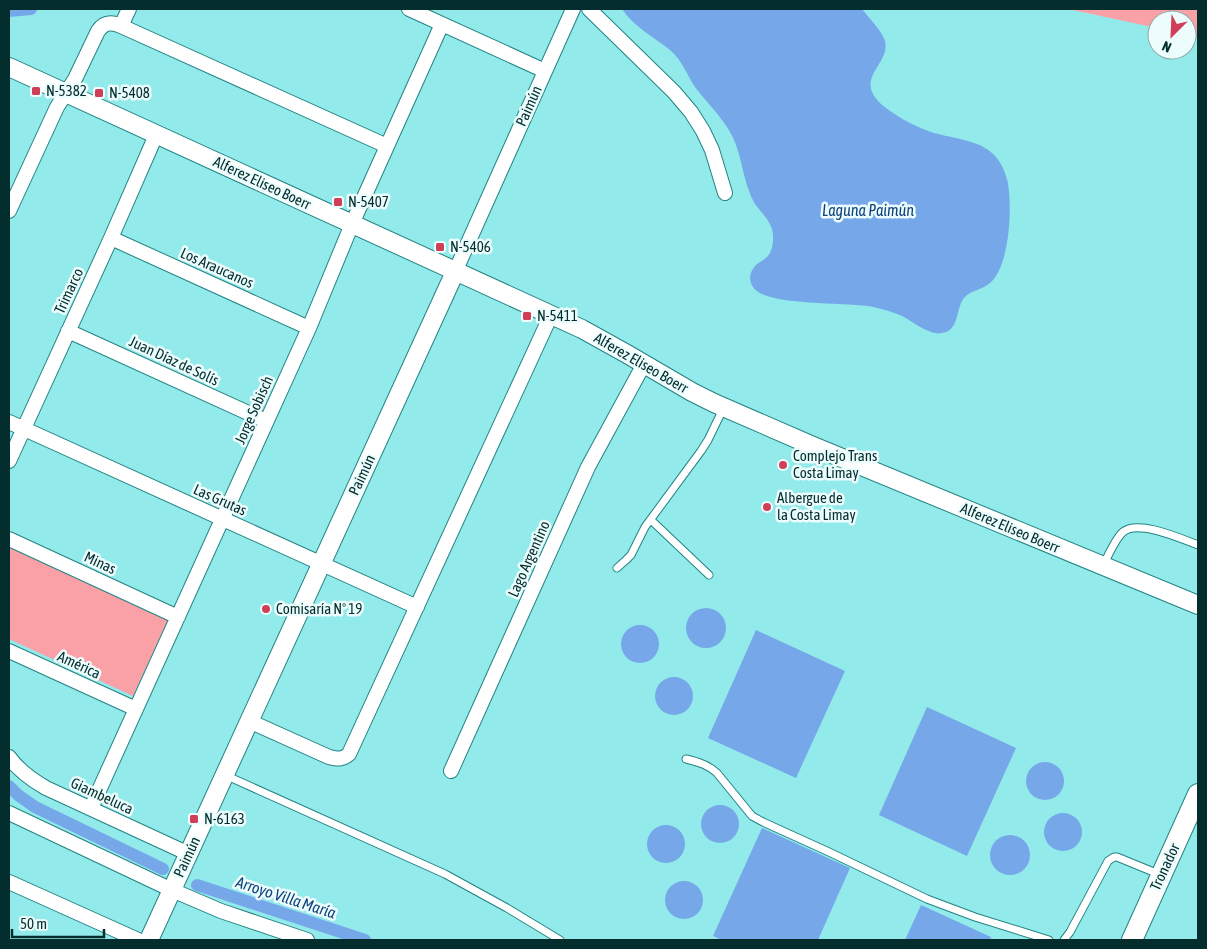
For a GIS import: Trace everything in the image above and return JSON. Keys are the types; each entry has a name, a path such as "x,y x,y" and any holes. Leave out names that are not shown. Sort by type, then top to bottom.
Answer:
{"main road":[{"name":"Tronador","path":"1132,940 1198,794"}],"street":[{"path":"121,26 129,9"},
{"path":"409,9 545,70"},
{"name":"Paimún","path":"149,940 455,272 573,9"},
{"path":"589,9 674,92 691,112 712,150 724,193"},
{"path":"9,211 55,110 75,79 101,26 111,23 387,146"},
{"name":"Jorge Sobisch","path":"91,808 308,328 352,224 442,24"},
{"name":"Alferez Eliseo Boerr","path":"9,67 551,315 600,339 700,396 724,407 813,446 1198,605"},
{"name":"Trimarco","path":"9,461 111,238 156,134"},
{"name":"Los Araucanos","path":"111,238 308,328"},
{"path":"250,721 329,757 344,758 349,754 551,315"},
{"name":"Juan Díaz de Solís","path":"68,331 266,421"},
{"name":"Lago Argentino","path":"451,771 588,467 644,364"},
{"name":"Las Grutas","path":"9,422 418,607"},
{"name":"Minas","path":"9,539 178,617"},
{"name":"América","path":"9,651 136,709"},
{"name":"Giambeluca","path":"9,757 22,772 46,788 188,854"},
{"path":"9,813 172,890 222,911 307,940"},
{"path":"9,882 138,940"}],"lane":[{"path":"617,568 631,555 640,534 708,440 724,407"},
{"path":"651,520 709,574"},
{"path":"1103,566 1123,532 1131,528 1150,528 1198,546"},
{"path":"686,759 698,761 717,773 752,816 763,822 927,899 974,917 1049,940"},
{"path":"225,775 445,874 500,903 560,940"},
{"path":"1064,940 1110,858 1117,856 1161,875"}],"shaded area":[{"path":"1068,9 1198,9 1198,38 1197,10 1147,10 1147,26"},
{"path":"9,547 168,620 133,696 9,639"}],"water":[{"name":"Laguna Paimún","path":"622,9 862,9 885,41 883,57 875,71 871,86 873,95 881,104 897,116 922,129 975,143 986,148 995,155 1002,165 1009,190 1010,218 1006,249 997,275 990,283 964,298 952,328 942,333 932,332 902,316 877,308 861,305 779,299 766,296 757,291 752,285 750,275 753,268 770,253 773,233 770,224 755,204 746,184 734,139 725,123 695,87 674,54 638,26"},
{"path":"706,608 720,614 726,628 720,642 706,648 692,642 686,628 692,614"},
{"path":"640,625 654,630 659,644 654,658 640,663 626,658 621,644 626,630"},
{"path":"756,630 845,671 796,778 708,738"},
{"path":"674,677 688,682 693,696 688,710 674,715 660,710 655,696 660,682"},
{"path":"927,707 1016,748 967,856 879,815"},
{"path":"1045,762 1059,767 1064,781 1059,795 1045,800 1031,795 1026,781 1031,767"},
{"path":"720,805 734,810 739,824 734,838 720,843 706,838 701,824 706,810"},
{"path":"1063,813 1077,818 1082,832 1077,846 1063,851 1049,846 1044,832 1049,818"},
{"path":"666,825 680,830 685,844 680,858 666,863 652,858 647,844 652,830"},
{"path":"762,828 850,868 818,940 722,940 713,936"},
{"path":"1010,835 1024,841 1030,855 1024,869 1010,875 996,869 990,855 996,841"},
{"path":"684,881 698,886 703,900 698,914 684,919 670,914 665,900 670,886"},
{"path":"921,905 991,937 990,940 905,940"}],"waterway":[{"name":"Arroyo Villa María","path":"9,11 31,9"},
{"name":"Arroyo Villa María","path":"9,786 35,807 163,869"},
{"name":"Arroyo Villa María","path":"197,885 365,940"}],"place":[{"name":"N-5382","path":"36,91"},
{"name":"N-5408","path":"99,93"},
{"name":"N-5407","path":"338,202"},
{"name":"N-5406","path":"440,247"},
{"name":"N-5411","path":"527,316"},
{"name":"Complejo Trans Costa Limay","path":"783,465"},
{"name":"Albergue de la Costa Limay","path":"767,507"},
{"name":"Comisaría N° 19","path":"266,609"},
{"name":"N-6163","path":"194,819"}]}
